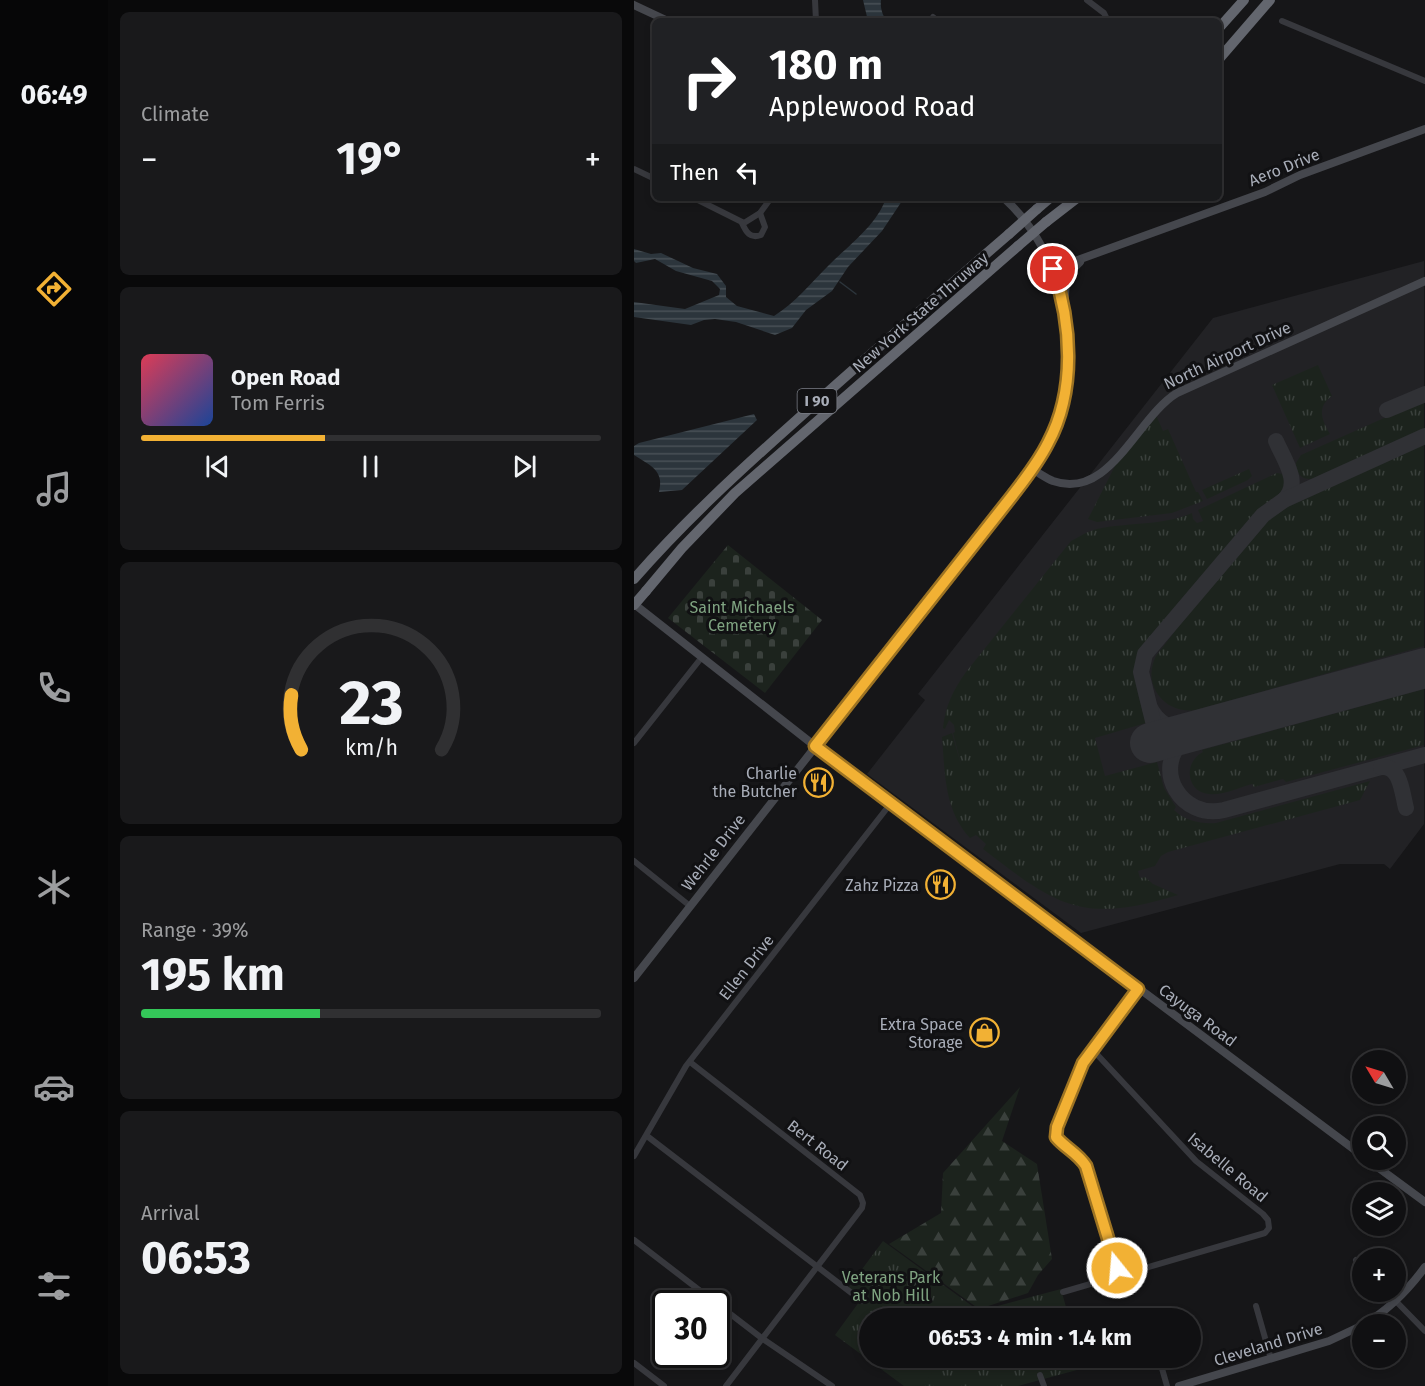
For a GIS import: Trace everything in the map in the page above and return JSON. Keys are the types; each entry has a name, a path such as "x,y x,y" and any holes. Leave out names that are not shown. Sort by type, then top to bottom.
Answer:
{"highway":[{"path":"1222,25 1244,0"},
{"path":"1222,56 1270,0"},
{"name":"New York State Thruway","path":"634,579 714,495 833,386 1046,201"},
{"name":"New York State Thruway","path":"634,604 682,548 735,493 1018,246 1073,201"}],"street":[{"path":"815,0 816,18"},
{"path":"1087,0 1104,13 1106,18"},
{"path":"635,4 662,18"},
{"path":"1282,21 1424,81"},
{"name":"Aero Drive","path":"1053,269 1265,192 1353,155 1424,129"},
{"path":"634,169 652,178"},
{"path":"700,201 742,223 749,235 755,237 761,236 765,227 760,213"},
{"path":"742,223 748,222 760,213 769,201"},
{"name":"Wehrle Drive","path":"634,978 1033,470 1049,442 1058,418 1066,384 1068,346 1065,313 1053,269 1032,230 1007,201"},
{"path":"1065,313 1065,283 1072,269 1084,258"},
{"name":"North Airport Drive","path":"1033,470 1053,481 1071,484 1090,481 1110,466 1157,408 1177,393 1424,281"},
{"name":"Cayuga Road","path":"634,604 815,746 1352,1148"},
{"path":"634,743 702,657"},
{"name":"Ellen Drive","path":"634,1156 690,1062 891,803"},
{"path":"634,861 690,906"},
{"path":"1119,1275 1086,1166 1056,1137 1057,1127 1083,1063 1138,989"},
{"name":"Isabelle Road","path":"1063,1292 1264,1233 1269,1228 1269,1224 1258,1208 1196,1161 1092,1049"},
{"name":"Bert Road","path":"690,1062 860,1195 862,1199 862,1208 727,1386"},
{"path":"647,1136 862,1300"},
{"path":"1381,1170 1424,1202"},
{"path":"634,1240 763,1339 832,1386"},
{"name":"Cleveland Drive","path":"1406,1290 1424,1267"},
{"name":"Cleveland Drive","path":"1378,1314 1395,1302"},
{"path":"1397,1302 1424,1331"},
{"path":"1256,1306 1271,1359"},
{"name":"Cleveland Drive","path":"1179,1386 1329,1341 1352,1330"},
{"path":"634,1363 664,1386"},
{"path":"1162,1368 1167,1386"},
{"path":"1040,1375 1044,1386"}],"shaded area":[{"path":"863,0 881,0 885,18 867,18"},
{"path":"885,201 902,201 882,231 848,267 832,291 806,310 792,328 775,335 736,322 715,319 691,325 634,317 634,302 685,309 719,295 720,289 712,281 676,271 655,259 636,263 634,249 651,254 661,253 693,268 717,274 726,286 726,297 737,306 774,316 796,298 861,234 882,208"},
{"path":"1424,261 1424,824 1390,869 1384,864 1340,864 1081,933 867,774 925,700 918,694 1213,318"},
{"path":"754,414 757,420 682,490 659,492 658,473 634,455 634,446 639,443"}],"green space":[{"path":"1318,365 1332,396 1322,409 1323,419 1330,434 1300,448 1272,385"},
{"path":"1424,402 1424,429 1312,479 1305,478 1298,473 1296,463 1301,455"},
{"path":"1156,415 1163,431 1168,429 1196,492 1203,501 1172,513 1097,522 1088,519 1115,466"},
{"path":"1424,444 1424,646 1196,710 1175,708 1159,696 1152,677 1152,667 1156,656 1201,597 1271,516 1282,508"},
{"path":"1249,469 1252,476 1248,480 1207,499 1202,490"},
{"path":"1277,473 1282,474 1286,483 1283,491 1257,511 1144,644 1136,664 1135,674 1146,723 1095,738 1105,776 1157,762 1164,788 1176,807 1174,810 1194,821 1216,823 1370,781 1360,800 1168,852 1161,856 1155,866 1138,871 1140,878 1145,877 1153,884 1178,895 1145,904 1118,908 1073,905 1053,897 1032,885 983,849 986,844 976,835 970,838 955,815 947,790 942,737 952,733 962,768 953,733 955,732 954,725 949,720 945,729 943,728 954,692 966,672 1071,541 1097,529 1169,520 1192,513 1197,523 1203,521 1198,510"},
{"name":"Saint Michaels Cemetery","path":"728,545 822,620 765,693 668,618"},
{"path":"1424,689 1424,745 1286,782 1283,779 1254,787 1252,784 1220,794 1201,792 1192,782 1190,769 1192,762 1203,752 1202,750"},
{"path":"1020,1087 1002,1141 1037,1164 1052,1259 1038,1275 1028,1293 978,1308 889,1244 941,1213 943,1173"},
{"name":"Veterans Park at Nob Hill","path":"883,1241 975,1308 859,1308 859,1353 835,1335 862,1298 848,1288"},
{"name":"Veterans Park at Nob Hill","path":"1061,1289 1066,1308 990,1308"},
{"name":"Veterans Park at Nob Hill","path":"880,1368 1084,1368 1018,1386 904,1386"},
{"path":"886,1368 936,1368 923,1385 910,1386"}],"waterway":[{"path":"840,282 856,294"}],"taxiway":[{"path":"1387,410 1425,394"},
{"path":"1153,721 1141,672 1145,654 1263,515 1284,500 1425,436"},
{"path":"1276,441 1290,471 1291,486 1284,500"},
{"path":"1150,708 1159,720 1170,727 1183,730 1198,729"},
{"path":"1214,726 1184,739 1175,751 1170,765 1171,778 1176,790 1184,800 1195,807 1209,811 1224,810 1425,755"},
{"path":"1381,767 1393,770 1397,775 1406,808"}],"runway":[{"path":"1150,743 1425,668"}],"place":[{"name":"Charlie the Butcher","path":"818,782"},
{"name":"Zahz Pizza","path":"940,885"},
{"name":"Extra Space Storage","path":"984,1033"}],"route":[{"path":"1053,269 1065,313 1068,346 1066,384 1058,418 1049,442 1033,470 815,746 1138,989 1083,1063 1057,1127 1056,1137 1086,1166 1117,1268"}]}
